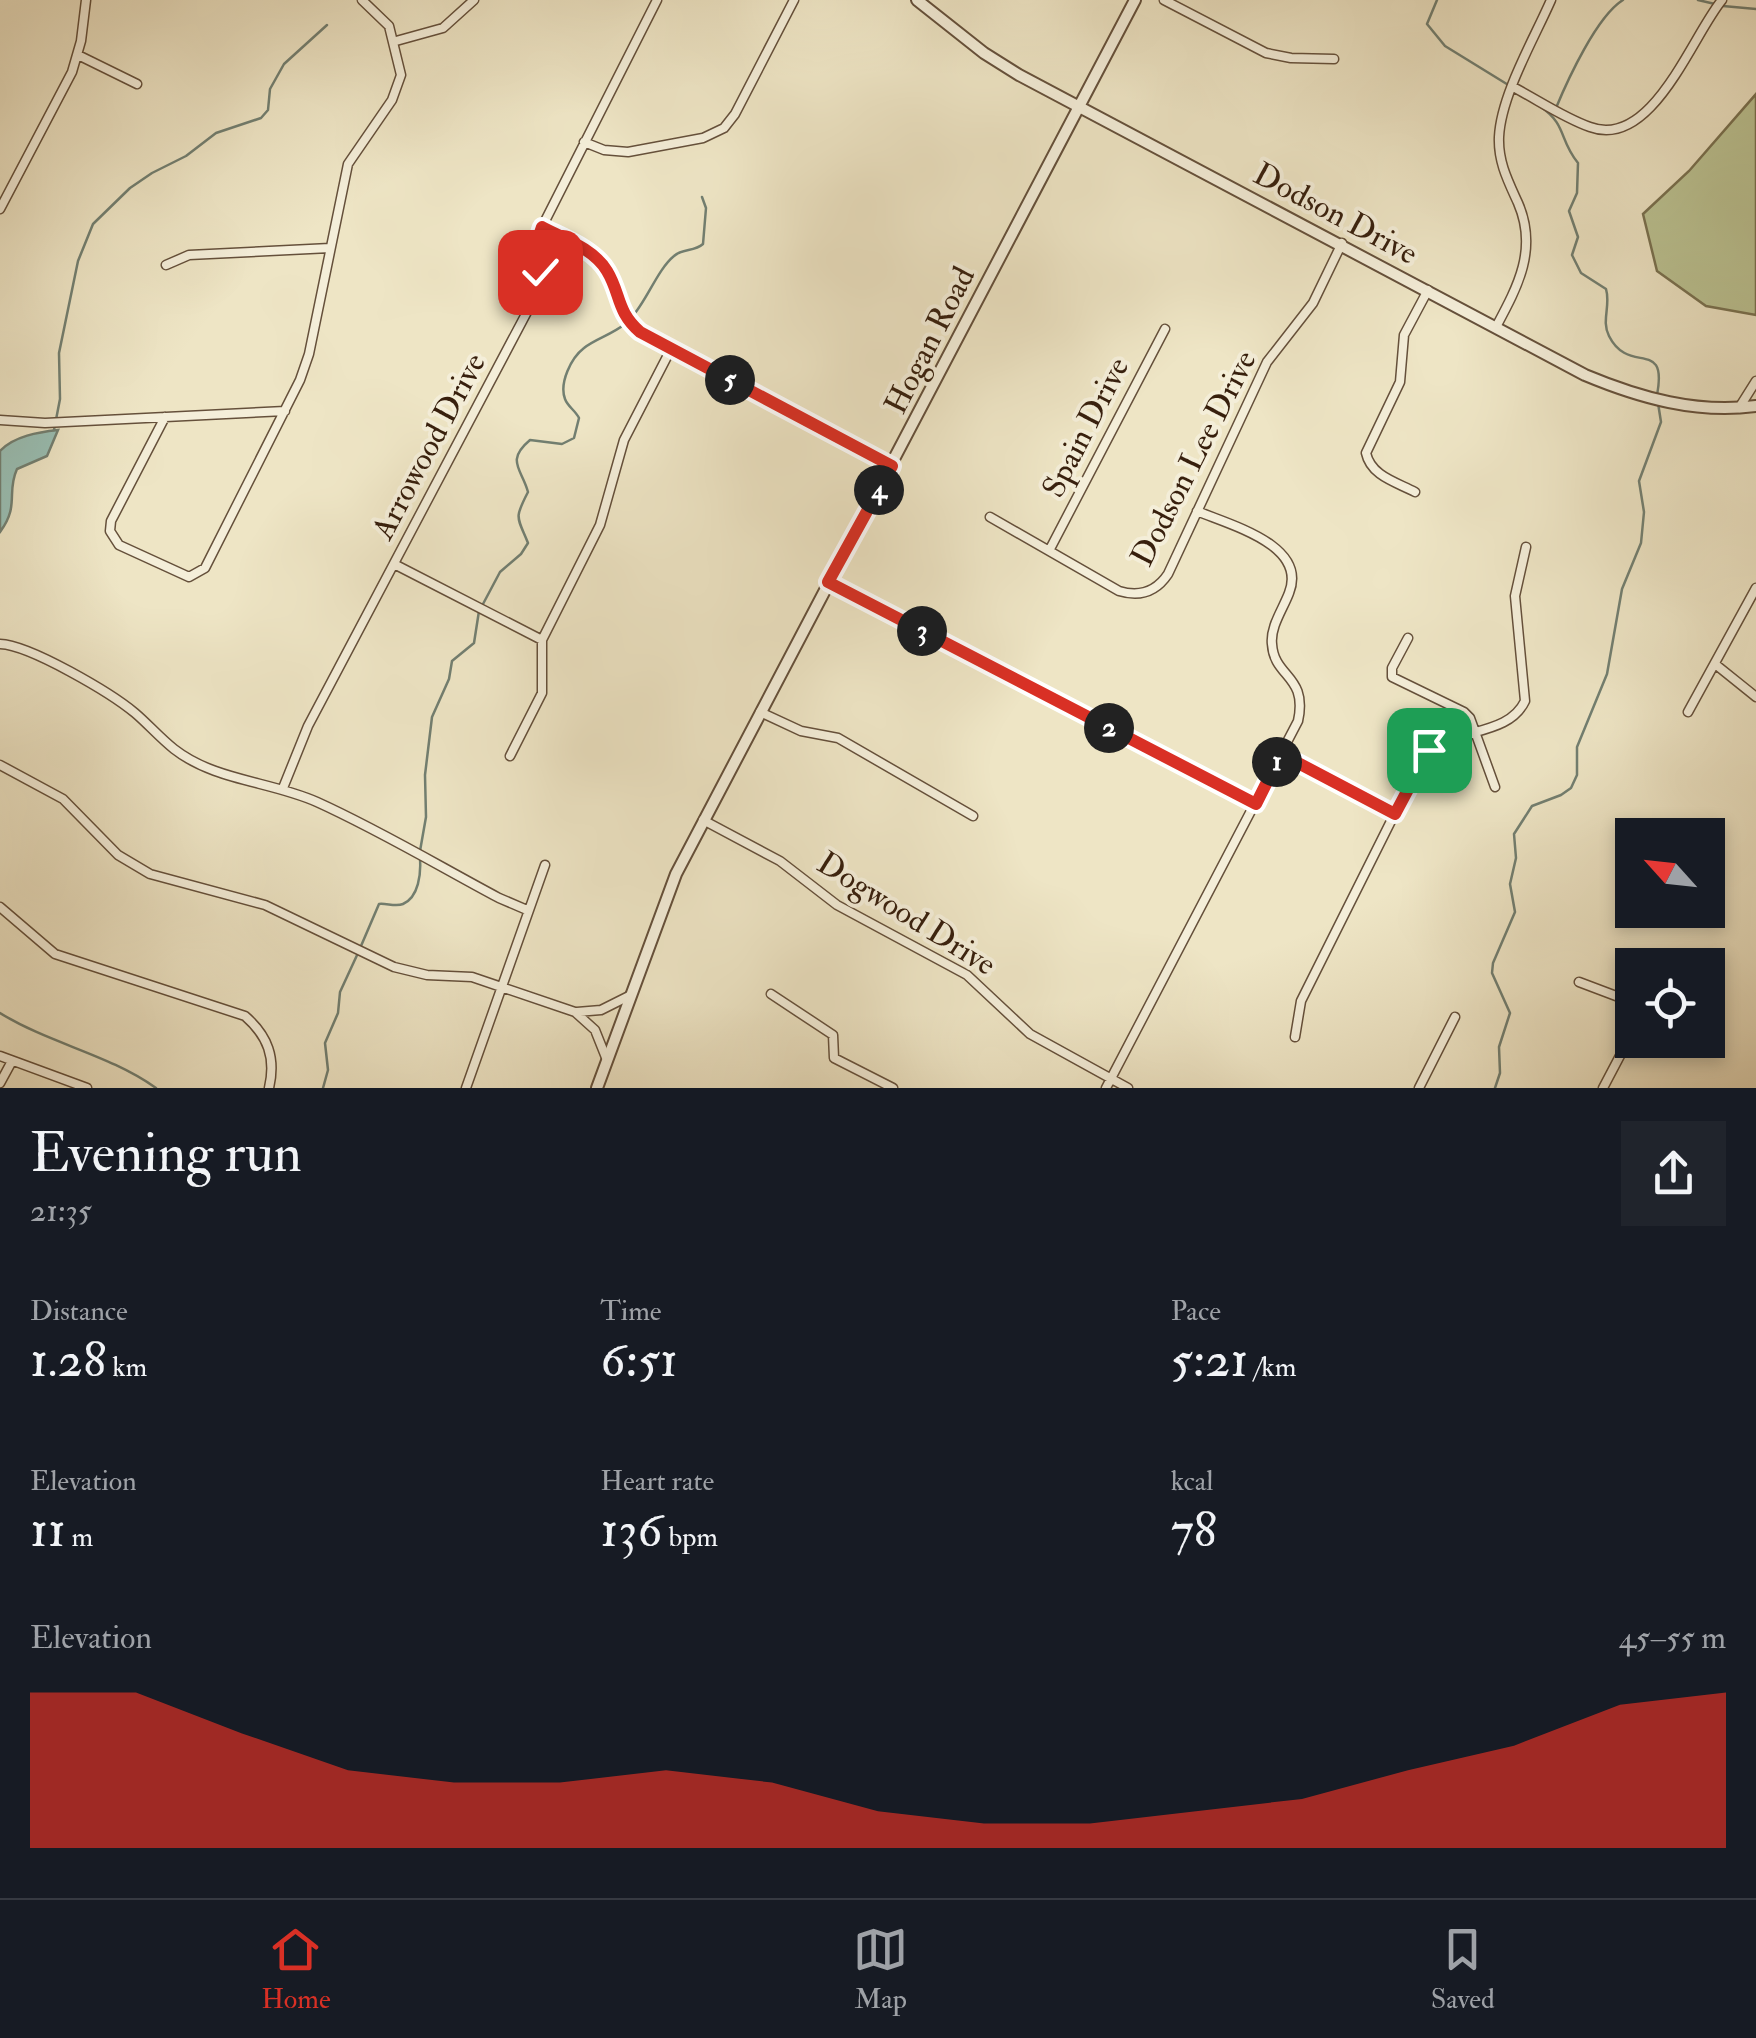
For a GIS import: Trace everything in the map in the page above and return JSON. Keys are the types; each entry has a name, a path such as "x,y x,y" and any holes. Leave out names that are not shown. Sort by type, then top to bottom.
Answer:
{"street":[{"path":"0,209 78,55 86,0"},
{"path":"165,417 111,521 110,531 119,545 189,578 204,568 285,411 309,354 348,164 399,86 401,65 396,41 389,26 362,0"},
{"path":"396,41 442,28 474,0"},
{"name":"Arrowood Drive","path":"282,788 301,740 536,293 542,227 656,0"},
{"path":"584,142 604,150 628,152 703,138 724,128 794,0"},
{"name":"Dodson Drive","path":"917,0 984,53 1586,375 1623,390 1695,407 1756,406"},
{"name":"Hogan Road","path":"597,1088 659,916 703,820 1135,0"},
{"path":"1164,0 1266,53 1334,59"},
{"path":"1496,326 1516,288 1526,257 1524,220 1504,175 1499,149 1501,119 1550,0"},
{"path":"1513,86 1590,128 1630,123 1658,102 1722,0"},
{"path":"78,55 137,84"},
{"path":"542,227 599,260 610,275 626,320 640,332 892,466"},
{"name":"Dodson Lee Drive","path":"990,517 1119,590 1142,594 1155,588 1168,574 1267,362 1313,303 1342,244"},
{"path":"166,265 189,255 330,248"},
{"path":"1415,492 1376,472 1366,453 1400,382 1404,336 1428,290"},
{"name":"Spain Drive","path":"1050,549 1165,329"},
{"path":"510,756 542,693 542,640 600,526 624,440 670,349"},
{"path":"1739,408 1756,380"},
{"path":"0,420 45,423 285,411"},
{"path":"1108,1083 1256,804 1298,721 1301,707 1297,687 1278,662 1272,644 1274,628 1291,588 1290,566 1274,546 1197,511"},
{"path":"1295,1037 1301,1002 1429,750 1512,719 1525,701 1515,596 1526,547"},
{"path":"394,564 542,640"},
{"path":"828,582 1256,804"},
{"path":"1688,712 1756,588"},
{"path":"1408,638 1392,668 1392,677 1464,712 1477,731 1495,787"},
{"path":"0,644 22,648 111,696 197,764 318,802 527,910"},
{"path":"1715,664 1756,697"},
{"path":"760,712 801,731 838,738 973,816"},
{"path":"1281,754 1395,814"},
{"path":"0,766 63,799 118,855 150,874 265,905 394,967 472,977 575,1012 595,1030 607,1060"},
{"name":"Dogwood Drive","path":"703,820 780,861 837,905 967,975 1030,1034 1108,1083 1128,1088"},
{"path":"466,1088 545,865"},
{"path":"0,907 55,954 245,1016 268,1044 272,1066 269,1088"},
{"path":"1579,982 1615,996"},
{"path":"770,994 833,1035 834,1058 893,1088"},
{"path":"575,1012 601,1010 629,996"},
{"path":"1419,1088 1455,1017"},
{"path":"0,1056 88,1088"},
{"path":"1603,1088 1619,1058"},
{"path":"0,1083 12,1061"},
{"path":"47,1088 54,1077"}],"green space":[{"path":"1756,94 1756,315 1706,306 1657,271 1643,214 1689,171"}],"water":[{"path":"58,430 47,456 17,469 10,514 0,532 0,451 19,438"}],"waterway":[{"path":"1437,0 1427,24 1445,46 1510,86"},
{"path":"1556,108 1594,34 1623,0"},
{"path":"1698,0 1715,4"},
{"path":"1723,6 1756,9"},
{"path":"54,430 60,399 59,353 78,261 93,224 130,188 152,173 186,156 216,133 261,118 268,110 270,89 284,64 327,25"},
{"path":"1541,107 1555,120 1578,163 1577,193 1569,211 1578,237 1572,255 1581,273 1606,289 1607,330 1617,348 1652,361 1657,367 1657,395"},
{"path":"631,318 668,262 703,244 706,208 702,197"},
{"path":"483,604 500,572 528,543 519,518 528,492 517,465 518,454 530,440 562,444 574,438 579,418 565,399 567,371 584,348 625,324"},
{"path":"1495,1088 1500,1073 1499,1047 1510,1013 1492,973 1515,912 1510,884 1516,858 1514,834 1532,806 1561,795 1571,788 1577,775 1577,747 1607,674 1622,589 1641,543 1644,512 1639,481 1661,422 1658,403"},
{"path":"420,851 432,717 449,679 452,661 474,643 479,611"},
{"path":"361,946 379,904 400,905 413,896 420,859"},
{"path":"323,1088 328,1070 325,1043 338,1013 340,992 358,953"},
{"path":"0,1013 118,1066 156,1088"}],"route":[{"path":"540,272 538,239 542,227 599,260 610,275 626,320 640,332 892,466 828,582 1256,804 1281,754 1395,814 1429,750"}]}
